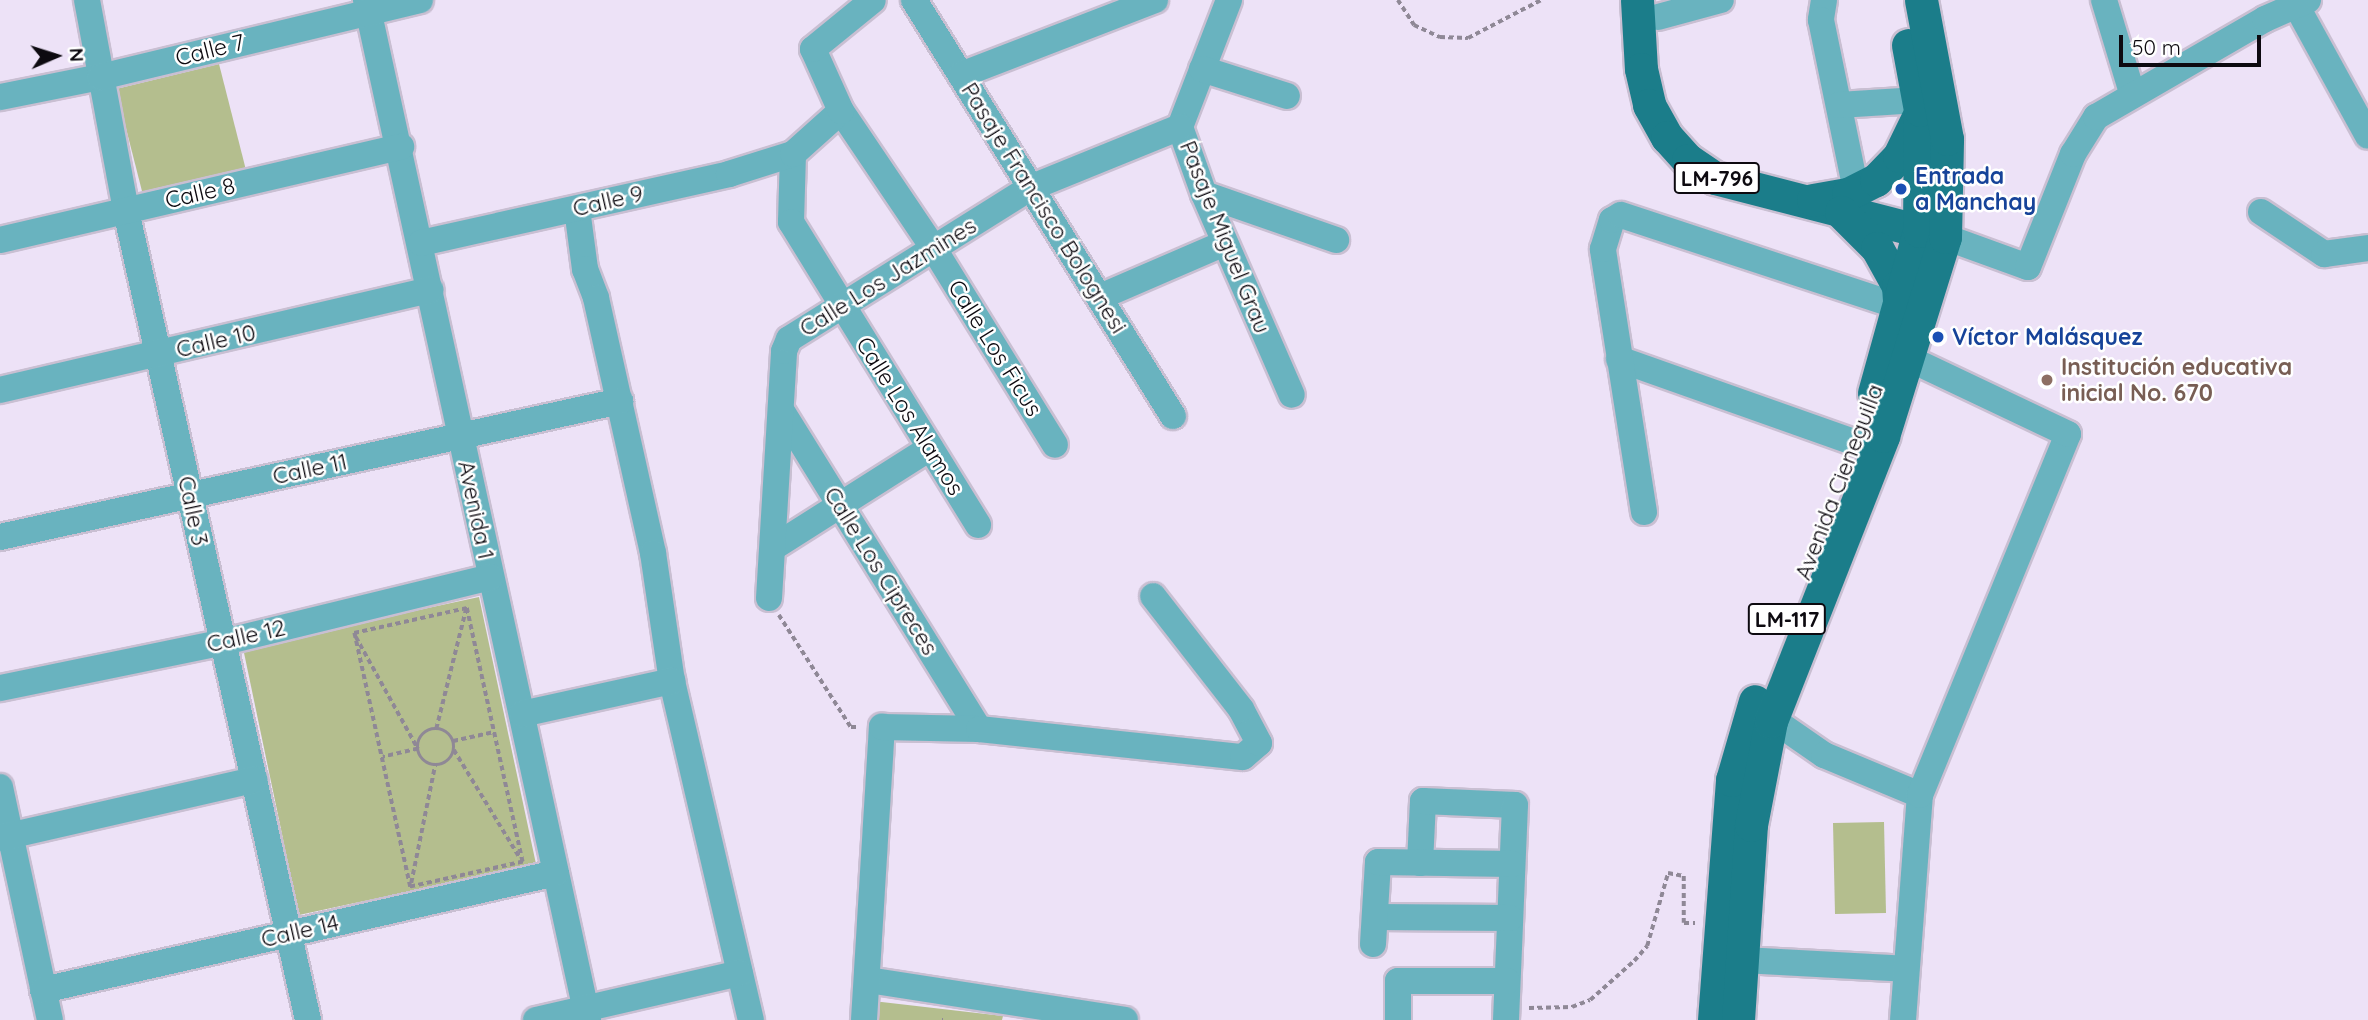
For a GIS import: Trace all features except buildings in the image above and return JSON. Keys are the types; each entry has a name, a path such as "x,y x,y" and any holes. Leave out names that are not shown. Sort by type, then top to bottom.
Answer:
{"main road":[{"name":"LM-117","path":"1899,0 1919,105 1932,234"},
{"name":"LM-117","path":"1921,0 1947,139 1932,234"},
{"name":"LM-796","path":"1648,8 1644,87 1657,122 1677,149 1715,178 1801,199 1847,200 1932,234"},
{"path":"1900,307 1898,286 1847,200 1876,180 1899,156 1919,105"},
{"name":"Avenida Cieneguilla","path":"1738,1020 1751,825 1762,713 1856,443 1900,307 1932,234"},
{"name":"Avenida Cieneguilla","path":"1714,1020 1731,780 1762,713 1910,359 1932,234"}],"street":[{"name":"Calle 3","path":"87,0 126,211 190,495 220,643 308,1020"},
{"name":"Calle 7","path":"0,97 100,77 367,6 420,0"},
{"name":"Calle Los Ficus","path":"873,0 813,49 841,111 934,249 1055,445"},
{"name":"Pasaje Francisco Bolognesi","path":"914,0 1173,416"},
{"path":"961,75 1154,0"},
{"name":"Pasaje Miguel Grau","path":"1228,0 1180,127 1204,194 1292,395"},
{"path":"1648,8 1721,0"},
{"path":"1824,0 1821,19 1839,106 1847,200"},
{"path":"2104,0 2132,93"},
{"path":"1932,234 2028,267 2073,154 2096,117 2262,9 2302,3 2368,136"},
{"name":"Avenida 1","path":"367,6 401,147 490,577 587,1014"},
{"path":"1202,69 1287,96"},
{"path":"1839,106 1919,105"},
{"path":"793,154 841,111"},
{"name":"Calle Los Jazmines","path":"769,598 786,343 1030,188 1180,127"},
{"name":"Calle 8","path":"0,240 401,147"},
{"name":"Calle 9","path":"421,243 729,174 793,154"},
{"name":"Calle Los Alamos","path":"793,154 791,222 978,525"},
{"path":"1204,194 1336,240"},
{"path":"577,209 585,270 620,401 653,553 672,681 751,1020"},
{"path":"2261,212 2325,254 2368,248"},
{"path":"1644,512 1603,249 1612,220 1621,215 1900,307"},
{"path":"1100,297 1225,243"},
{"name":"Calle 10","path":"0,390 432,290"},
{"path":"1619,359 1856,443"},
{"path":"1903,1020 1920,795 2068,435 1910,359"},
{"name":"Calle 11","path":"0,537 620,401"},
{"name":"Calle Los Cipreces","path":"783,413 979,729"},
{"path":"774,547 930,448"},
{"name":"Calle 12","path":"0,688 220,643 351,622 490,577"},
{"path":"864,1020 882,727 979,729 1243,757 1259,743 1241,709 1153,596"},
{"path":"522,714 672,681"},
{"path":"1762,713 1824,755 1920,795"},
{"path":"6,837 254,780"},
{"path":"0,787 6,837 50,1020"},
{"path":"1420,863 1423,801 1515,804 1506,1015"},
{"path":"1373,944 1378,862 1512,864"},
{"name":"Calle 14","path":"43,990 288,934 412,896 556,873"},
{"path":"1375,917 1510,919"},
{"path":"1742,960 1906,969"},
{"path":"536,1020 587,1014 740,973"},
{"path":"868,979 1013,1011 1125,1020"},
{"path":"1398,1020 1398,981 1507,981"}],"path":[{"path":"1398,0 1414,25 1440,37 1468,38 1541,0"},
{"path":"418,749 421,737 436,729 467,608 490,577"},
{"path":"769,598 851,727 882,727"},
{"path":"351,622 467,608"},
{"path":"467,608 523,862"},
{"path":"351,622 423,760 435,765 449,760 454,750"},
{"path":"351,622 412,896"},
{"path":"436,729 453,741 494,732"},
{"path":"453,741 454,750 523,862"},
{"path":"382,757 418,749"},
{"path":"412,896 435,765"},
{"path":"412,896 523,862 556,873"},
{"path":"1506,1015 1572,1007 1590,1000 1647,946 1668,873 1684,876 1684,923 1707,918"},
{"path":"942,1020 949,1014"}],"green space":[{"path":"219,64 247,174 144,199 116,89"},
{"path":"479,597 536,864 299,915 243,648"},
{"path":"1884,822 1886,913 1835,914 1833,823"},
{"path":"873,1001 1003,1016 1002,1020 871,1020"}],"place":[{"name":"Entrada a Manchay","path":"1901,189"},
{"name":"Víctor Malásquez","path":"1938,337"},
{"name":"Institución educativa inicial No. 670","path":"2047,380"}]}
